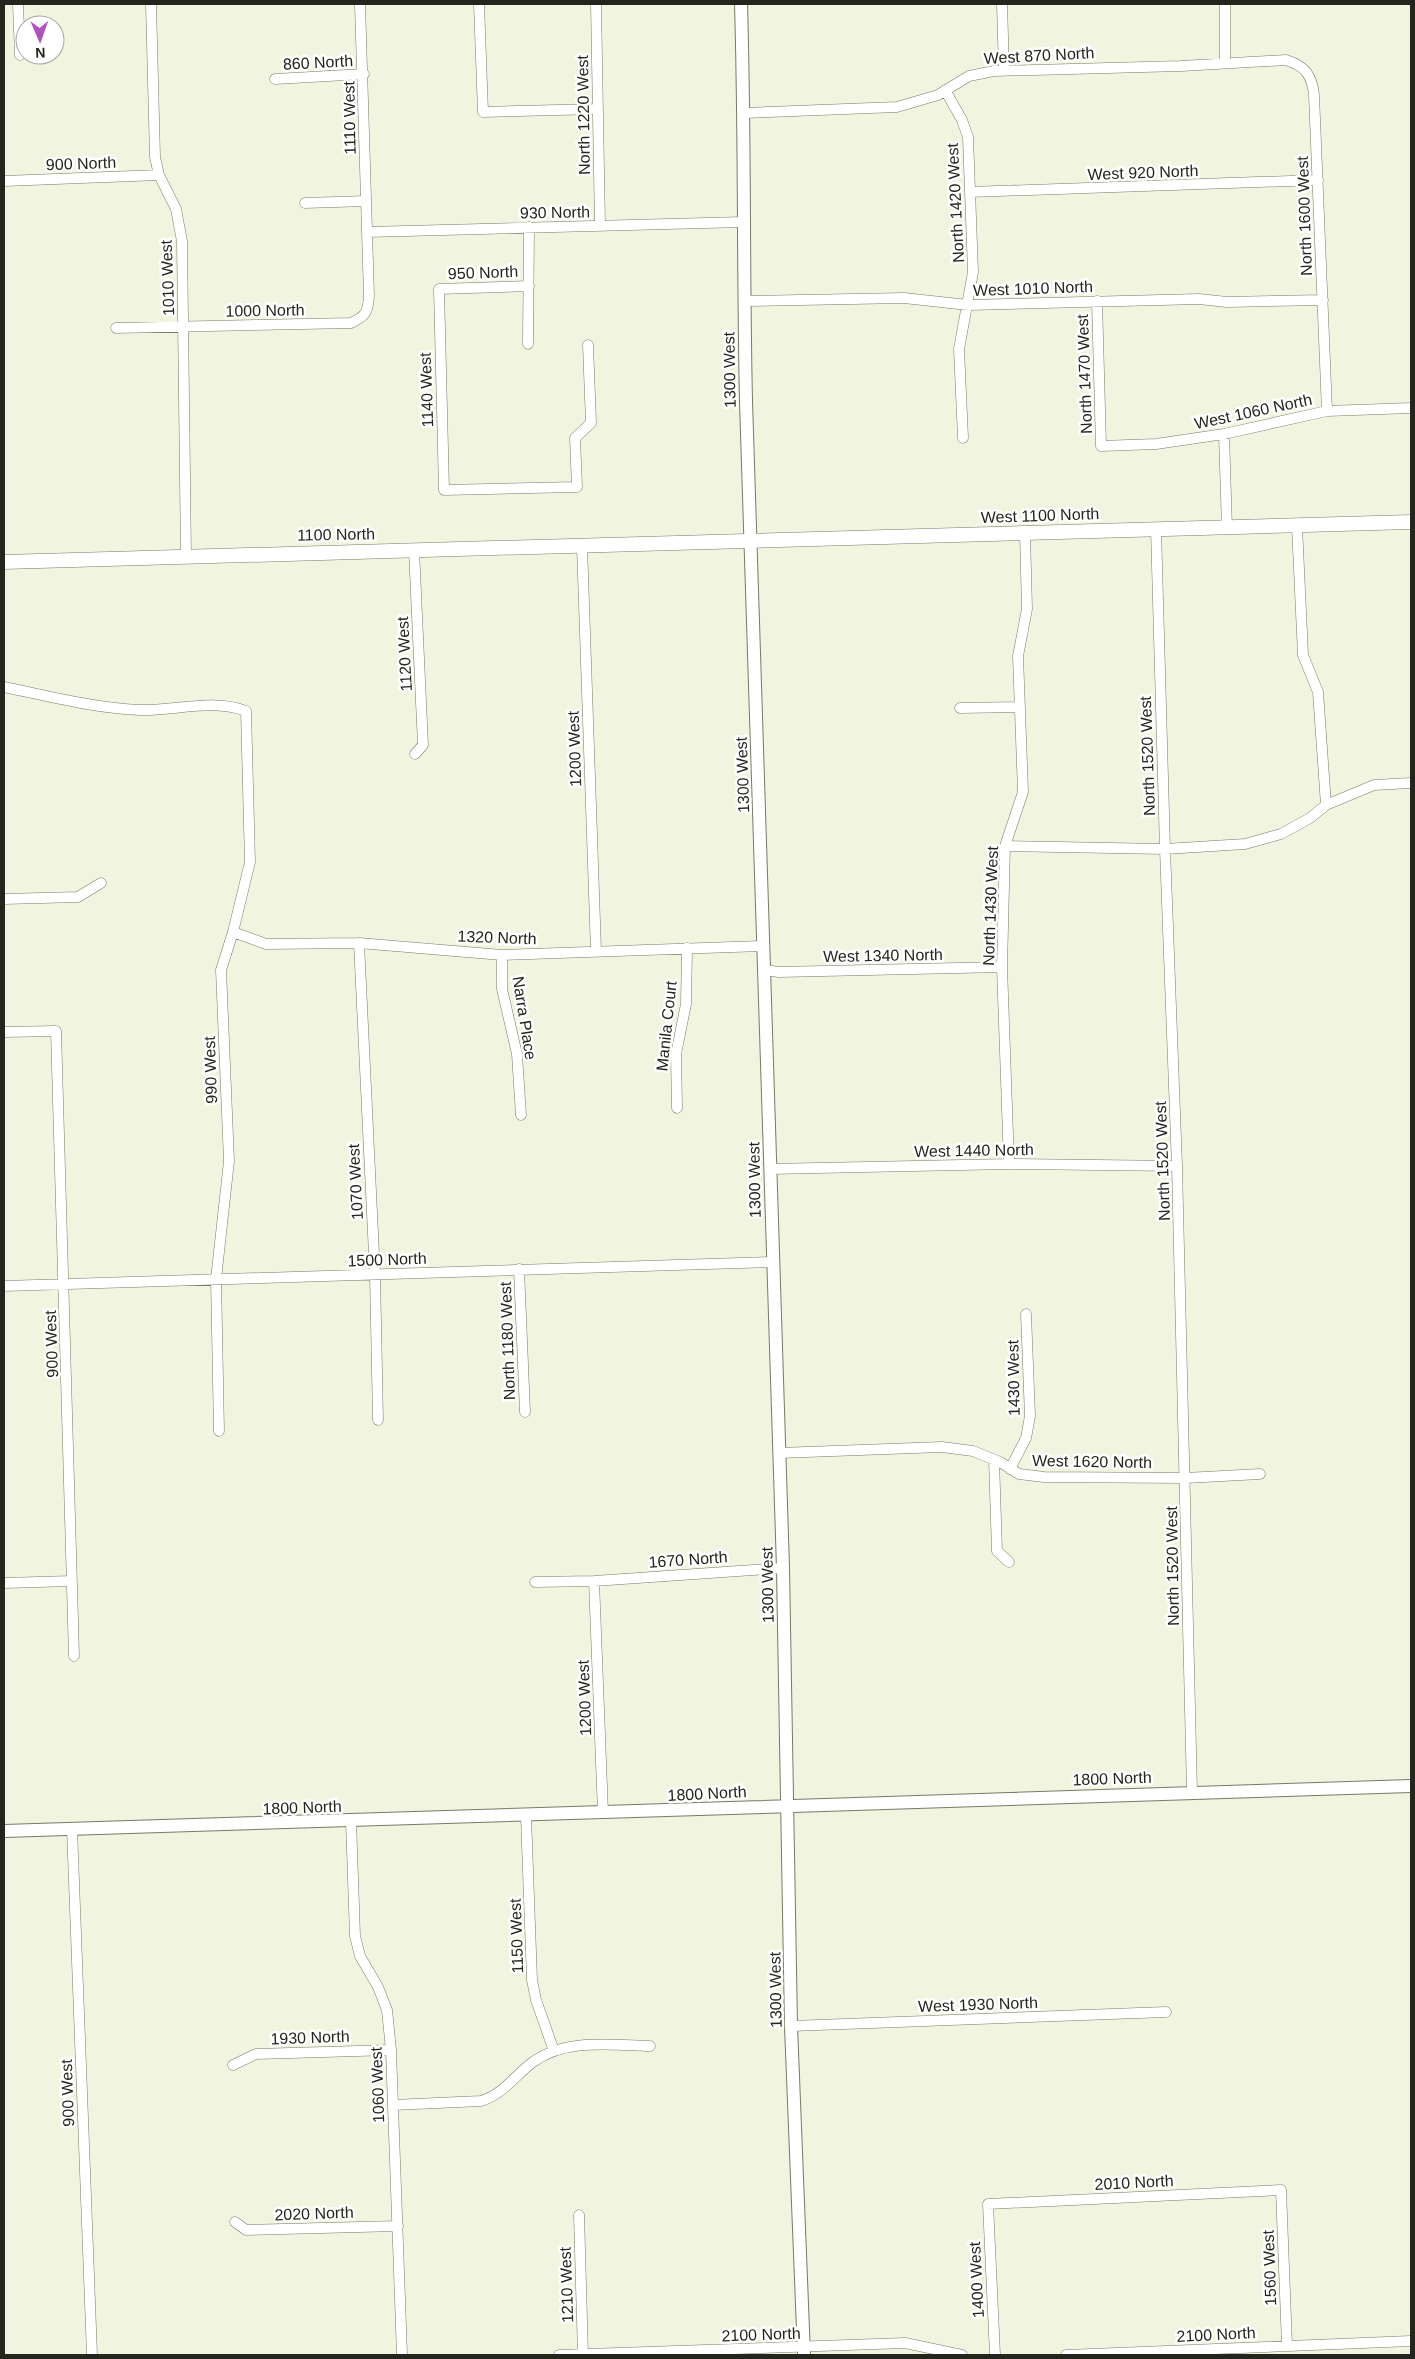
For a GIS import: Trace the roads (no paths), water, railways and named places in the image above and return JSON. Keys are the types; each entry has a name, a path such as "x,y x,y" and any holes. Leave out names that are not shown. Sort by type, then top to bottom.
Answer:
{"main road":[{"name":"West 1100 North","path":"669,544 1411,522"},
{"name":"1100 North","path":"4,562 669,544"}],"street":[{"name":"1010 West","path":"151,4 155,157 159,175 176,210 182,241 186,556"},
{"name":"1110 West","path":"360,4 364,74 367,232"},
{"path":"479,4 483,112 597,109"},
{"name":"North 1220 West","path":"596,4 600,226"},
{"name":"1300 West","path":"741,4 744,113 744,301 762,946 783,1568 791,2026 804,2351"},
{"path":"1002,4 1004,70"},
{"path":"1225,4 1225,63"},
{"name":"West 870 North","path":"744,113 898,107 938,95 970,76 1004,70 1286,60 1298,64 1308,74"},
{"name":"860 North","path":"275,79 364,74"},
{"name":"North 1600 West","path":"1308,74 1312,80 1314,95 1327,411"},
{"name":"North 1420 West","path":"945,90 962,120 968,137 973,272 959,349 963,438"},
{"name":"900 North","path":"4,181 159,175"},
{"name":"West 920 North","path":"970,192 1318,180"},
{"path":"305,203 366,201"},
{"name":"930 North","path":"367,232 743,222"},
{"path":"528,344 529,227"},
{"name":"1000 North","path":"116,328 351,323 364,317 368,307 367,232"},
{"name":"950 North","path":"439,289 528,286"},
{"name":"1140 West","path":"439,289 444,490 576,486 576,438 591,424 588,345"},
{"name":"West 1010 North","path":"744,301 904,298 968,305 1199,299 1227,302 1323,300"},
{"name":"North 1470 West","path":"1097,301 1101,446"},
{"name":"West 1060 North","path":"1101,446 1156,444 1224,434 1327,411 1411,408"},
{"path":"1224,434 1227,528"},
{"path":"1297,526 1303,656 1318,692 1326,805"},
{"name":"North 1520 West","path":"1156,529 1165,849 1177,1166 1192,1792"},
{"name":"North 1430 West","path":"1009,1164 1002,967 1005,846 1023,792 1018,656 1027,608 1025,533"},
{"name":"1200 West","path":"582,546 596,951"},
{"name":"1120 West","path":"414,550 423,745 415,754"},
{"name":"990 West","path":"4,687 98,707 141,710 230,705 246,711 250,862 233,932 221,970 229,1161 216,1279 219,1431"},
{"path":"960,708 1020,707"},
{"path":"1005,846 1165,849 1245,844 1281,834 1310,818 1326,805 1374,785 1411,783"},
{"path":"4,899 78,897 102,883"},
{"name":"1320 North","path":"233,932 266,944 359,943 502,956 762,946"},
{"name":"1070 West","path":"359,943 375,1275 378,1420"},
{"name":"Manila Court","path":"677,1108 676,1054 686,1004 687,948"},
{"name":"Narra Place","path":"502,956 502,989 517,1054 521,1115"},
{"name":"West 1340 North","path":"764,970 779,972 1002,967"},
{"name":"900 West","path":"4,1032 56,1031 65,1285 74,1656"},
{"name":"West 1440 North","path":"770,1169 1009,1164 1177,1166"},
{"name":"1500 North","path":"4,1286 772,1262"},
{"name":"North 1180 West","path":"519,1269 525,1412"},
{"name":"1430 West","path":"1010,1468 1026,1438 1030,1416 1026,1314"},
{"name":"West 1620 North","path":"779,1453 942,1447 973,1451 1019,1474 1044,1478 1185,1478 1260,1474"},
{"path":"994,1460 997,1551 1009,1562"},
{"name":"1670 North","path":"535,1582 783,1568"},
{"name":"1200 West","path":"594,1580 603,1813"},
{"path":"4,1582 71,1581"},
{"name":"1800 North","path":"4,1831 526,1816 788,1805 1411,1786"},
{"name":"1150 West","path":"526,1816 532,1980 536,2000 554,2051"},
{"name":"1060 West","path":"351,1821 355,1936 360,1956 378,1987 387,2010 391,2050 402,2355"},
{"name":"900 West","path":"72,1829 92,2355"},
{"name":"West 1930 North","path":"791,2026 1166,2012"},
{"path":"393,2105 481,2101 495,2097 534,2061 554,2051 575,2045 650,2046"},
{"name":"1930 North","path":"233,2065 256,2054 391,2050"},
{"name":"2010 North","path":"988,2204 1281,2190"},
{"name":"1560 West","path":"1281,2190 1287,2345"},
{"name":"1400 West","path":"988,2204 995,2355"},
{"name":"1210 West","path":"579,2215 583,2355"},
{"name":"2020 North","path":"235,2222 246,2230 398,2226"},
{"name":"2100 North","path":"1066,2355 1411,2341"},
{"name":"2100 North","path":"559,2355 804,2351 905,2344 962,2355"}]}
